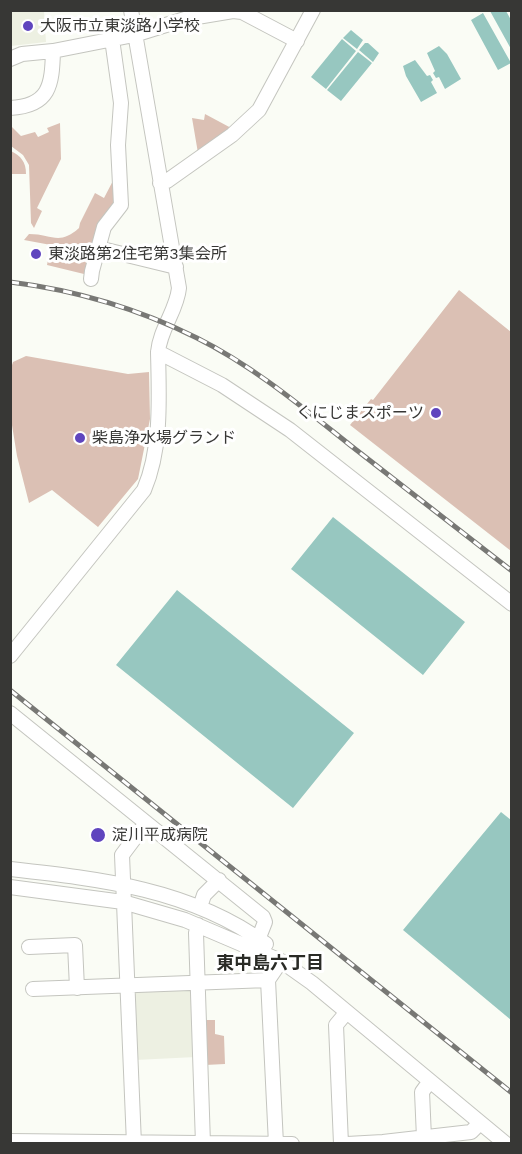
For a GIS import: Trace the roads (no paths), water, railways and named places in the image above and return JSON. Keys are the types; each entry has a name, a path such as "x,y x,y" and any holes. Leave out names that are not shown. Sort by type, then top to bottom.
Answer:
{"street":[{"path":"10,656 144,490 151,474 157,433 158,352 162,334 178,296 176,267 130,10"},
{"path":"160,183 167,181 232,135 259,110 313,10"},
{"path":"10,59 22,54 53,51 134,35 185,20 233,11 242,12 297,41"},
{"path":"91,279 104,227 121,205 118,145 121,103 112,39"},
{"path":"10,108 29,106 43,96 48,87 53,51"},
{"path":"98,248 176,267"},
{"path":"158,352 222,386 290,430 512,604"},
{"path":"12,717 263,917 265,922 257,945"},
{"path":"134,1143 122,855 146,823"},
{"path":"10,869 123,883 200,907 312,983 506,1143"},
{"path":"38,891 41,872"},
{"path":"200,907 204,896 219,880"},
{"path":"10,887 123,902 257,945"},
{"path":"198,925 196,933 197,982 203,1143"},
{"path":"29,947 75,945 77,988"},
{"path":"276,1143 268,980 281,961"},
{"path":"33,989 268,980"},
{"path":"341,1143 336,1025 346,1013"},
{"path":"424,1138 422,1092 430,1081"},
{"path":"347,1143 424,1138 471,1132 480,1123"},
{"path":"20,1142 292,1143"}],"water":[{"path":"490,11 506,11 511,20 511,49"},
{"path":"483,13 511,63 498,70 471,20"},
{"path":"351,30 363,40 357,49 343,38"},
{"path":"342,39 356,51 326,89 311,77"},
{"path":"365,43 379,53 373,62 359,50"},
{"path":"439,46 447,54 461,79 445,89 439,77 436,78 433,73 435,71 427,53"},
{"path":"358,52 372,63 341,101 327,90"},
{"path":"415,60 427,76 430,75 437,93 421,102 403,66"},
{"path":"333,517 465,622 423,675 291,569"},
{"path":"177,590 354,733 293,808 116,665"},
{"path":"501,812 511,820 511,1020 403,930"}],"railway":[{"path":"10,282 58,290 106,302 152,318 218,349 295,401 512,571"},
{"path":"10,690 512,1093"}],"place":[{"name":"大阪市立東淡路小学校","path":"28,26"},
{"name":"東淡路第2住宅第3集会所","path":"36,254"},
{"name":"くにじまスポーツ","path":"436,413"},
{"name":"柴島浄水場グランド","path":"80,438"},
{"name":"淀川平成病院","path":"98,835"}],"district":[{"name":"東中島六丁目","path":"270,964"}]}
